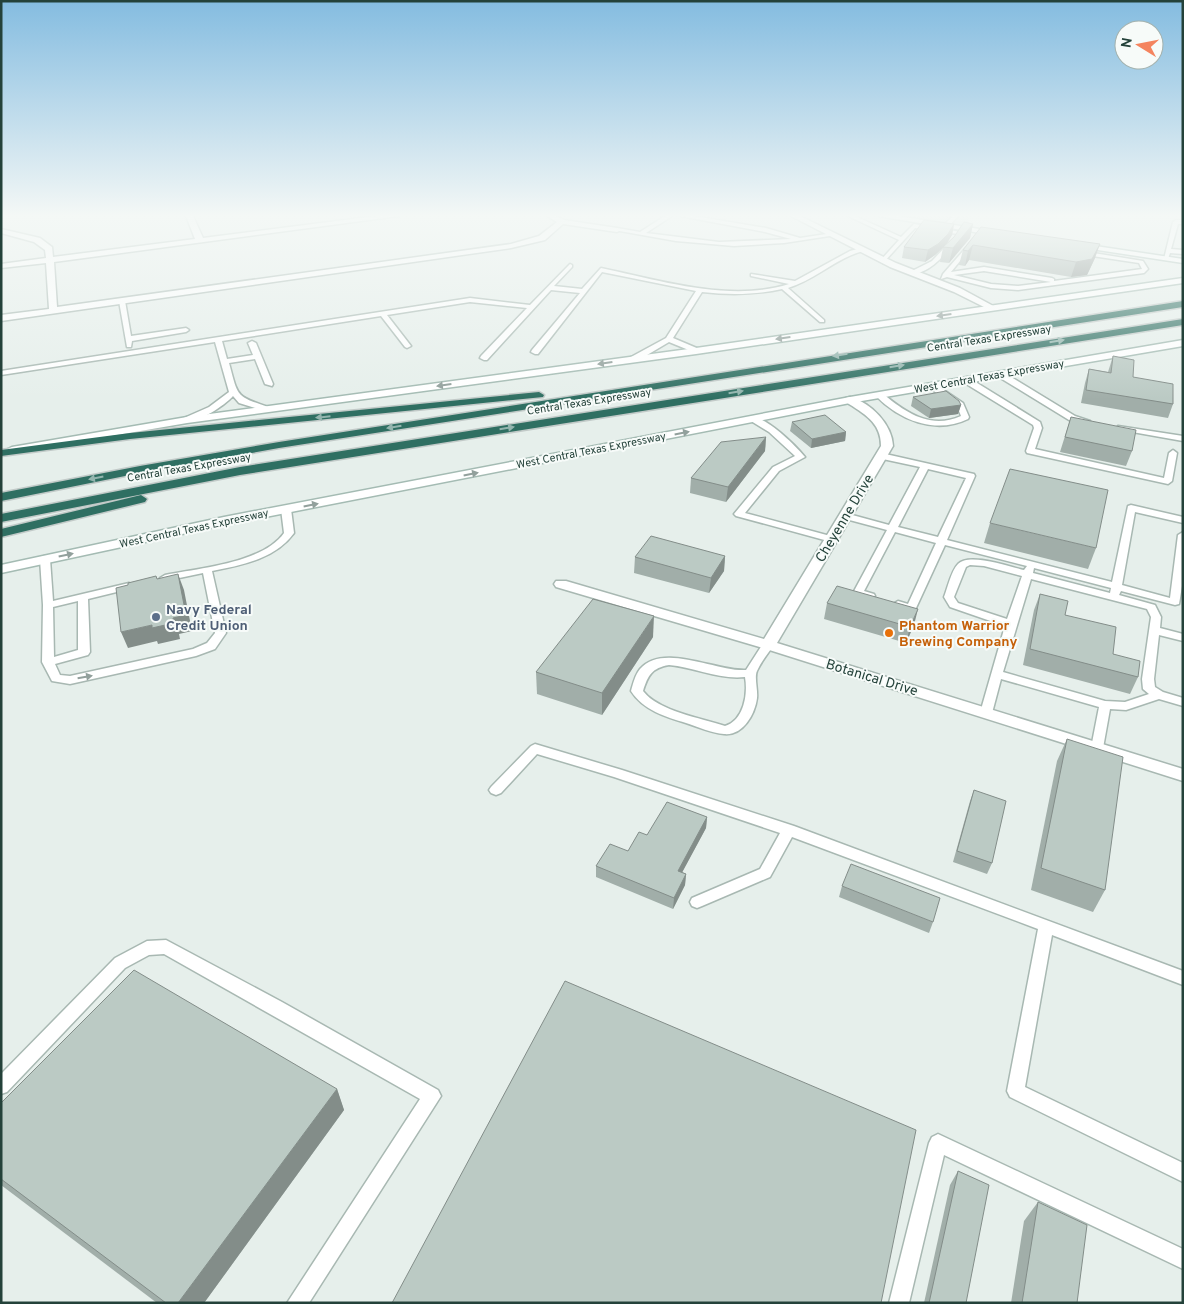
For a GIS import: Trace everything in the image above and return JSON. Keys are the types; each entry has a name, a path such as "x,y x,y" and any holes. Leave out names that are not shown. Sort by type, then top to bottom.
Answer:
{"highway":[{"name":"Central Texas Expressway","path":"1,497 182,461 297,442 842,355 1183,304"},
{"name":"Central Texas Expressway","path":"1,518 240,471 1183,322"},
{"path":"1,452 130,436 547,394 650,387"},
{"path":"1,533 184,489 240,471"}],"street":[{"path":"52,277 53,310"},
{"path":"1,318 289,277"},
{"path":"922,277 993,308"},
{"path":"1,452 186,420 696,351 1183,280"},
{"name":"West Central Texas Expressway","path":"1,568 286,510 850,400 1183,343"},
{"path":"1153,348 1183,350"},
{"name":"Cheyenne Drive","path":"768,645 888,446 887,431 881,423 850,400"},
{"name":"Botanical Drive","path":"561,584 768,645 1183,775"}],"lane":[{"path":"484,358 560,277"},
{"path":"535,352 595,277"},
{"path":"637,277 700,289 734,292 783,287 807,277"},
{"path":"763,277 796,283"},
{"path":"939,283 944,277"},
{"path":"952,277 977,283 1018,288 1063,282 1075,277"},
{"path":"977,283 1012,277"},
{"path":"1033,277 1063,282"},
{"path":"783,287 822,321"},
{"path":"550,288 584,291"},
{"path":"634,359 669,339 700,289"},
{"path":"1,373 470,300 532,307"},
{"path":"122,301 130,353"},
{"path":"383,314 407,346"},
{"path":"128,339 186,330"},
{"path":"218,339 233,392 242,400 265,409"},
{"path":"669,339 696,351"},
{"path":"252,343 269,384"},
{"path":"224,362 258,356"},
{"path":"1000,374 1072,418 1091,422"},
{"path":"966,380 1037,424 1038,428 1030,451 1168,481 1172,457 1183,464"},
{"path":"879,395 908,417 918,422 940,423 958,421 966,417 960,405 932,386"},
{"path":"186,420 213,408 226,400 233,392"},
{"path":"754,419 772,430 801,457 776,469 739,514 831,539"},
{"path":"1109,425 1183,440"},
{"path":"882,456 971,476 911,608 858,593 925,466"},
{"path":"1115,592 1131,508 1183,520"},
{"path":"157,580 207,570 267,552 281,544 289,532 286,510"},
{"path":"845,516 942,541 1029,570 1115,592 1175,602 1179,594 1183,535"},
{"path":"45,559 48,605 48,662 56,678 70,680 196,652 211,646 221,633 207,570"},
{"path":"1011,624 954,605 949,597 962,565 968,562 1029,570"},
{"path":"986,713 1011,624 1029,570"},
{"path":"48,605 138,584"},
{"path":"1115,592 1151,606 1156,616 1148,679 1149,689 1159,695 1183,702"},
{"path":"48,662 84,652 83,597"},
{"path":"1154,630 1183,638"},
{"path":"750,673 753,683 749,707 743,718 731,730 725,730 653,706 640,698 637,691 644,671 656,662 673,661 692,664 720,673 740,675 750,673 768,645"},
{"path":"996,674 1105,705 1126,706 1159,695"},
{"path":"1097,748 1105,705"},
{"path":"496,790 534,749 604,768 789,830 1183,978"},
{"path":"697,902 765,872 789,830"},
{"path":"1046,926 1016,1091 1183,1173"},
{"path":"1,1086 120,963 147,948 166,947 432,1096 297,1303"},
{"path":"899,1303 938,1143 1183,1259"}],"building":[{"path":"1113,356 1134,360 1133,377 1173,384 1173,404 1086,390 1089,369 1111,373"},
{"path":"946,391 959,401 961,405 931,409 913,397"},
{"path":"825,415 846,432 812,439 792,422"},
{"path":"1071,417 1136,430 1132,451 1065,437"},
{"path":"766,437 728,487 691,478 721,442"},
{"path":"1010,469 1108,490 1096,548 990,523"},
{"path":"651,536 725,556 711,578 635,557"},
{"path":"178,574 186,615 173,618 174,623 152,628 152,625 121,632 116,588 156,576 157,579"},
{"path":"837,586 918,609 910,627 827,603"},
{"path":"1040,594 1068,601 1065,615 1116,627 1113,654 1140,661 1138,677 1030,649"},
{"path":"593,599 654,616 602,693 536,672"},
{"path":"1067,739 1123,757 1105,890 1041,868"},
{"path":"974,790 1006,801 992,863 957,851"},
{"path":"667,802 707,817 678,871 686,874 674,898 596,866 610,844 628,851 639,832 647,835"},
{"path":"851,864 940,898 933,922 842,886"},
{"path":"134,970 337,1089 178,1303 166,1303 1,1179 1,1103"},
{"path":"565,981 916,1130 881,1303 392,1303"},
{"path":"958,1171 989,1185 966,1303 929,1303"},
{"path":"1038,1202 1087,1225 1077,1303 1022,1303"}],"place":[{"name":"Navy Federal Credit Union","path":"156,617"},
{"name":"Phantom Warrior Brewing Company","path":"889,633"}]}
